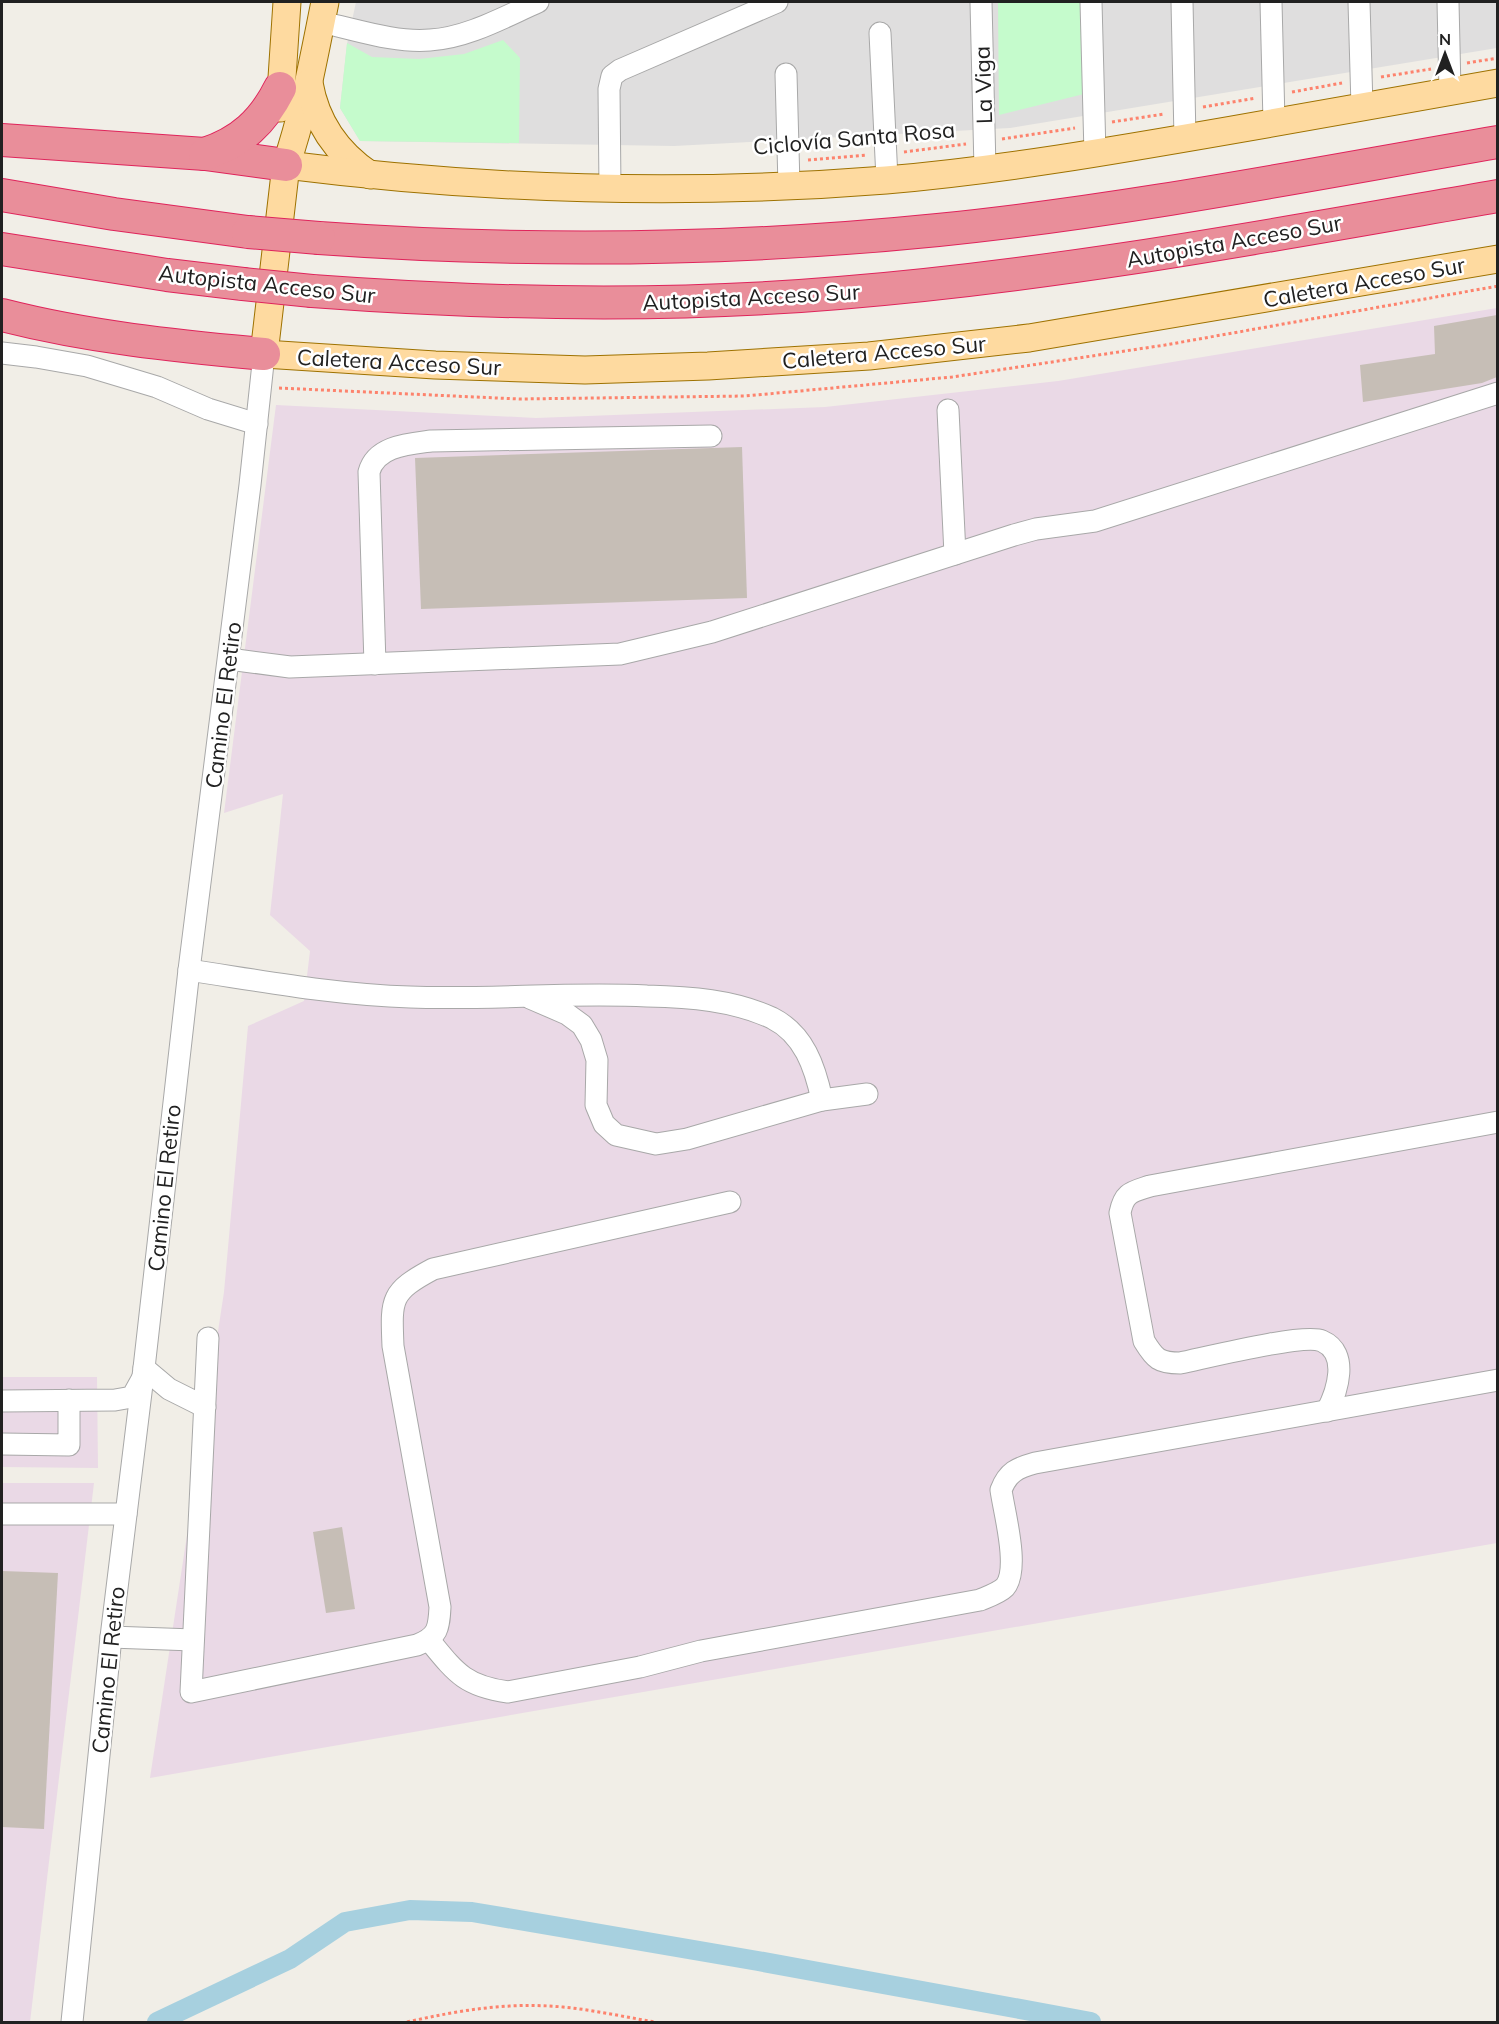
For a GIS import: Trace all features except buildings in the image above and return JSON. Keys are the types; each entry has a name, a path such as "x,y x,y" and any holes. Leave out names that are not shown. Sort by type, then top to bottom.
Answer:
{"highway":[{"path":"205,154 249,132 294,84"},
{"path":"2,140 205,154 286,165"},
{"path":"2,195 114,214 248,232 320,238 466,247 567,249 723,246 865,237 1005,222 1109,208 1497,142"},
{"name":"Autopista Acceso Sur","path":"2,249 146,272 312,291 396,297 561,303 708,301 837,294 987,279 1113,262 1497,196"},
{"path":"2,315 112,339 264,354"}],"main road":[{"path":"287,2 294,84 345,156 371,176"},
{"path":"264,354 286,165 281,124 294,84 323,12"},
{"path":"286,165 371,176 488,185 610,189 718,189 788,174 886,167 985,169 1095,154 1362,107 1450,79 1497,83"},
{"name":"Caletera Acceso Sur","path":"264,354 435,365 585,370 708,366 869,356 1041,336 1497,259"}],"street":[{"path":"610,189 609,89 612,76 620,70 777,2"},
{"name":"La Viga","path":"981,2 985,169"},
{"path":"1091,2 1095,154"},
{"path":"1182,2 1185,138"},
{"path":"1271,2 1275,122"},
{"path":"1359,2 1362,107"},
{"path":"1448,2 1450,79"},
{"path":"323,12 398,38 430,40 457,35 526,4"},
{"path":"880,33 886,167"},
{"path":"786,74 788,174"},
{"path":"2,353 87,366 157,387 208,409 257,424"},
{"name":"Camino El Retiro","path":"72,2022 111,1637 264,354"},
{"path":"229,659 290,667 620,654 712,632 1036,529 1095,521 1497,393"},
{"path":"948,410 955,554"},
{"path":"375,664 369,472 371,463 376,457 403,445 431,441 711,436"},
{"path":"189,970 295,986 408,997 596,994 688,997 737,1005 773,1019 795,1035 807,1051 822,1100"},
{"path":"524,996 567,1014 582,1025 591,1040 597,1060 596,1105 604,1124 616,1135 656,1144 666,1143 822,1100 867,1094"},
{"path":"1327,1411 1336,1394 1340,1364 1332,1349 1322,1341 1294,1340 1180,1363 1167,1363 1154,1358 1144,1341 1120,1213 1123,1200 1131,1192 1150,1186 1497,1122"},
{"path":"208,1338 191,1692 417,1646 429,1640 440,1627 440,1607 393,1346 392,1316 395,1297 410,1281 433,1269 730,1202"},
{"path":"2,1401 115,1400 132,1397 143,1373 205,1407"},
{"path":"429,1640 454,1671 470,1682 489,1689 508,1692 640,1667 702,1651 980,1600 1004,1588 1010,1578 1012,1563 1001,1490 1005,1479 1013,1470 1035,1463 1497,1380"},
{"path":"2,1444 69,1445 69,1400"},
{"path":"2,1514 126,1514"},
{"path":"111,1637 193,1640"}],"path":[{"name":"Ciclovía Santa Rosa","path":"788,174 886,167 984,142 1185,111 1362,80 1450,79 1497,58"},
{"path":"407,2022 463,2010 540,2006 564,2007 655,2022"}],"shaded area":[{"path":"356,2 1497,2 1497,48 1010,128 674,146 360,141 340,108 347,44"},
{"path":"1497,308 1497,1543 150,1778 224,1292 248,1026 304,1001 310,951 270,915 283,794 224,813 276,405 536,418 825,407 1058,381"},
{"path":"2,1377 97,1377 98,1468 2,1467"},
{"path":"2,1483 94,1483 30,2022 2,2022"}],"green space":[{"path":"998,2 1082,2 1084,94 999,115"},
{"path":"503,40 520,58 519,143 360,141 340,108 347,43 372,57 419,59 464,54"}],"waterway":[{"path":"157,2022 290,1959 345,1922 410,1910 472,1912 1091,2022"}]}
